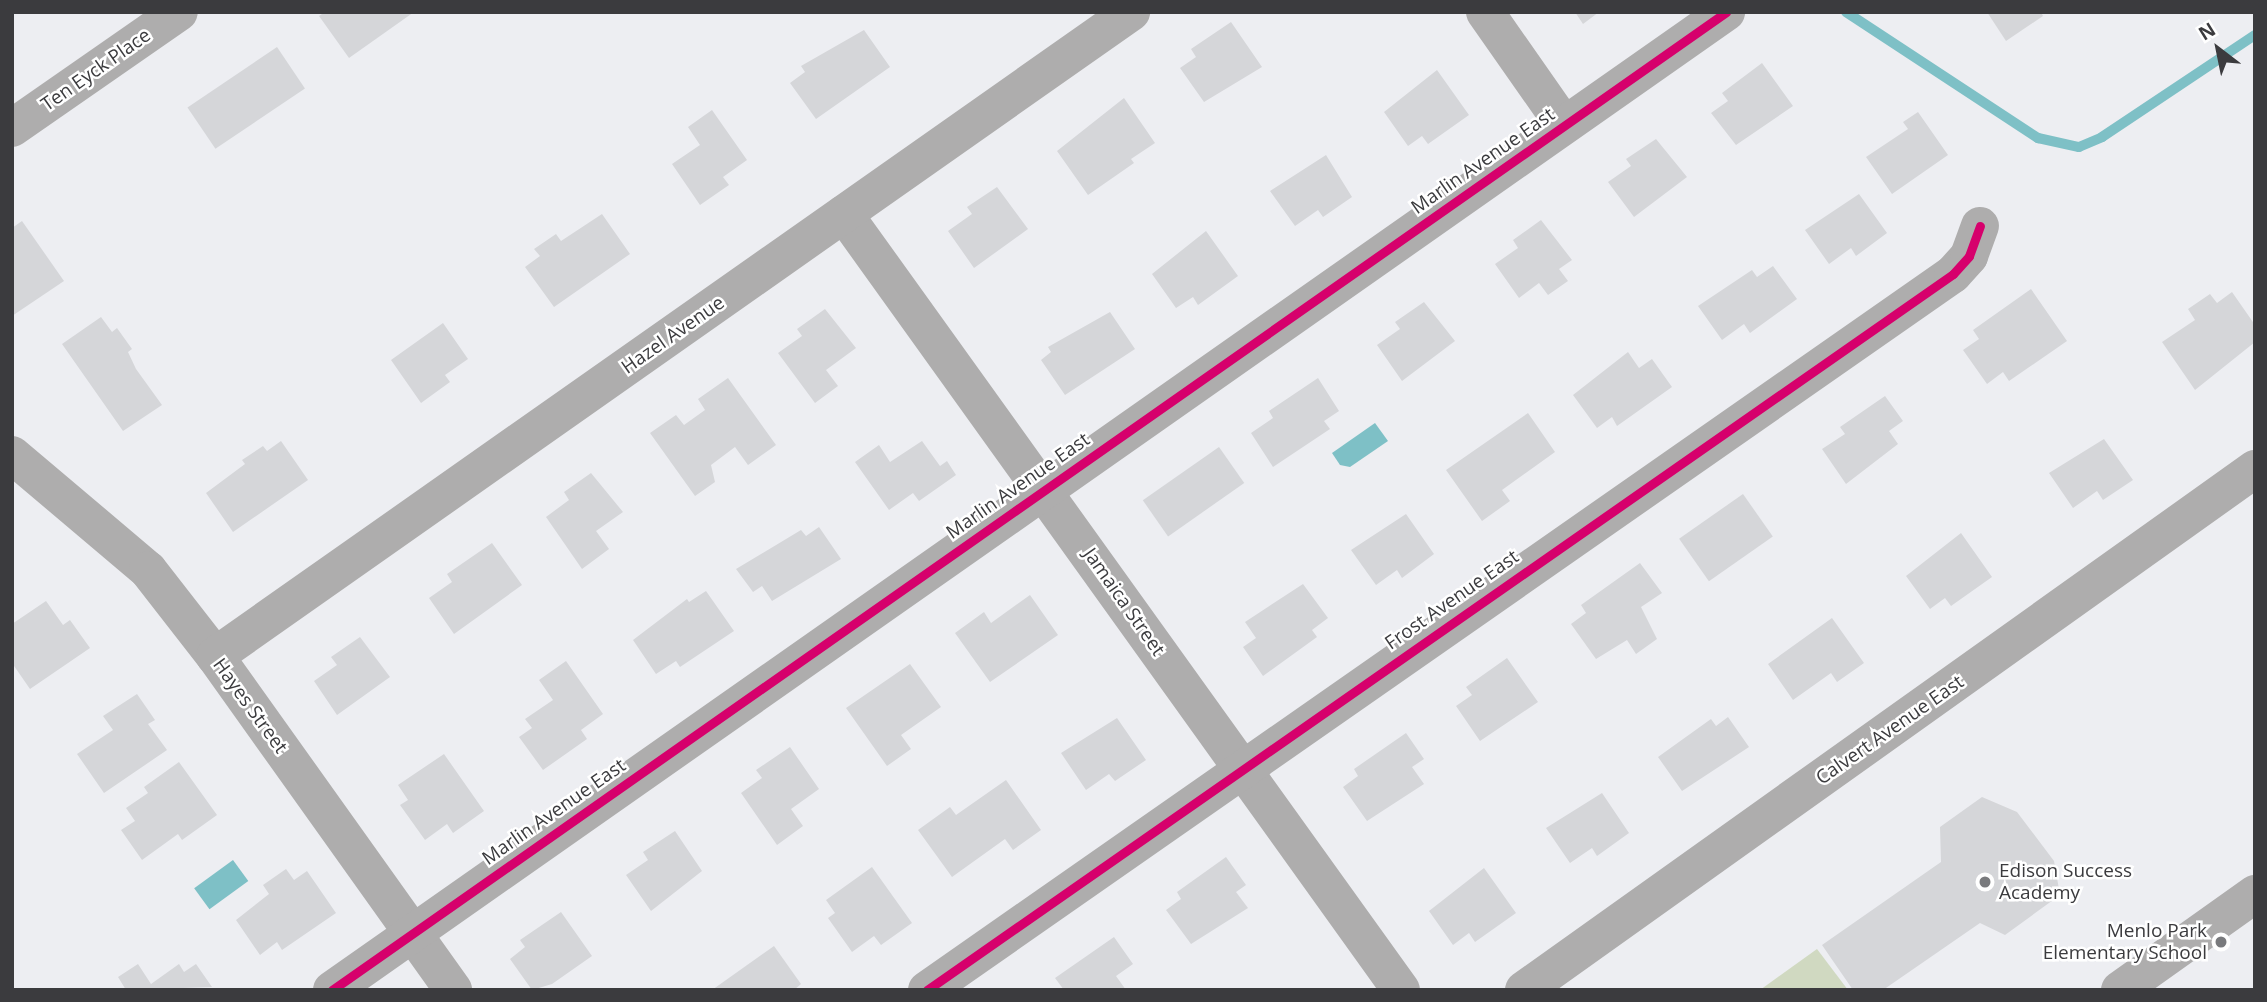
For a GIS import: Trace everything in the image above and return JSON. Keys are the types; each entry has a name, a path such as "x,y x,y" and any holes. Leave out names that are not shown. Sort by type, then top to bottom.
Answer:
{"street":[{"name":"Ten Eyck Place","path":"12,128 179,12"},
{"name":"Hazel Avenue","path":"215,656 1130,12"},
{"path":"1485,12 1564,125"},
{"name":"Marlin Avenue East","path":"332,990 1726,12"},
{"name":"Jamaica Street","path":"844,214 1044,489 1401,990"},
{"name":"Frost Avenue East","path":"927,990 1241,768 1953,274 1969,256 1980,226"},
{"name":"Hayes Street","path":"12,455 148,570 215,656 453,990"},
{"name":"Calvert Avenue East","path":"1524,990 2255,469"},
{"path":"2120,990 2255,894"}],"green space":[{"path":"1817,949 1848,990 1760,990"}],"water":[{"path":"1375,423 1388,441 1350,467 1340,465 1332,453"},
{"path":"233,860 248,881 209,909 194,888"}],"building":[{"path":"325,12 414,12 349,58 319,16"},
{"path":"1575,12 1599,12 1583,24"},
{"path":"1987,12 2041,12 2043,16 2006,41"},
{"path":"1231,22 1262,67 1204,102 1180,68 1196,57 1191,49"},
{"path":"864,30 890,67 816,119 790,83 805,72 801,66"},
{"path":"277,47 305,88 215,149 187,107"},
{"path":"1762,63 1793,106 1736,145 1711,113 1728,101 1722,93"},
{"path":"1437,70 1469,115 1428,144 1422,136 1408,146 1384,112"},
{"path":"1124,98 1155,143 1131,159 1134,163 1088,195 1057,151"},
{"path":"712,110 747,160 723,177 729,185 700,205 672,164 700,145 688,127"},
{"path":"1918,112 1948,155 1892,194 1866,157 1908,129 1903,122"},
{"path":"1656,139 1687,177 1634,217 1608,182 1631,166 1626,159"},
{"path":"1326,155 1352,197 1323,217 1318,210 1295,226 1270,191"},
{"path":"997,187 1028,229 974,268 948,231 972,214 967,207"},
{"path":"1859,194 1887,233 1856,256 1851,248 1829,264 1805,230"},
{"path":"602,214 630,254 554,307 525,267 540,256 534,249 556,234 561,241"},
{"path":"1541,220 1572,260 1559,269 1568,281 1548,295 1539,283 1519,298 1495,264 1518,248 1513,240"},
{"path":"22,221 64,281 12,316 12,228"},
{"path":"1206,231 1238,276 1198,305 1193,297 1176,308 1152,274"},
{"path":"1773,266 1797,299 1750,333 1744,324 1722,340 1698,306 1752,270 1757,277"},
{"path":"2031,289 2067,341 2009,381 2003,372 1987,384 1963,350 1979,339 1973,330"},
{"path":"2232,292 2255,325 2255,342 2195,390 2162,342 2195,320 2188,309 2210,294 2217,303"},
{"path":"1424,302 1455,341 1402,381 1377,345 1400,329 1395,322"},
{"path":"825,309 856,348 826,370 838,386 815,403 778,353 802,336 797,329"},
{"path":"1110,312 1135,349 1065,395 1041,360 1051,352 1048,347"},
{"path":"101,317 112,332 117,328 132,349 128,352 136,369 162,405 123,431 62,344"},
{"path":"443,323 468,359 445,375 450,382 421,403 391,360"},
{"path":"1628,352 1639,368 1652,359 1672,387 1617,426 1612,417 1597,428 1573,395"},
{"path":"728,378 776,445 748,465 735,447 711,465 715,482 695,496 650,433 676,415 684,425 705,410 698,399"},
{"path":"1318,378 1339,411 1324,421 1330,429 1273,467 1251,433 1273,418 1269,411"},
{"path":"1885,396 1903,421 1889,431 1898,444 1846,484 1822,449 1845,434 1840,427"},
{"path":"1528,413 1555,452 1502,490 1510,501 1482,521 1446,470"},
{"path":"2104,439 2133,480 2103,500 2097,491 2073,508 2049,473"},
{"path":"281,441 308,480 233,532 206,493 245,464 242,460 263,446 267,451"},
{"path":"922,441 940,466 947,461 956,475 919,501 913,493 889,510 855,462 879,445 890,462"},
{"path":"1219,447 1244,483 1168,536 1143,500"},
{"path":"591,473 623,512 596,531 609,549 582,569 546,517 569,500 564,492"},
{"path":"1743,494 1773,537 1709,581 1679,539"},
{"path":"1406,514 1434,554 1402,578 1397,570 1376,585 1351,550"},
{"path":"819,527 841,559 772,601 762,586 753,592 736,569 801,530 806,536"},
{"path":"1961,533 1992,577 1951,606 1945,598 1930,609 1906,576"},
{"path":"492,543 522,585 454,634 429,598 452,582 447,574"},
{"path":"1640,563 1662,593 1641,607 1657,639 1636,654 1627,640 1596,659 1571,624 1586,613 1581,605"},
{"path":"1303,584 1328,618 1312,630 1317,637 1263,676 1243,647 1256,638 1245,622"},
{"path":"706,591 734,631 680,667 676,661 656,674 633,640 687,599 689,602"},
{"path":"1030,595 1058,635 990,682 955,633 984,612 991,623"},
{"path":"46,601 63,625 70,620 90,648 30,689 12,663 12,624"},
{"path":"1832,618 1864,663 1837,682 1831,673 1793,700 1768,664"},
{"path":"360,637 390,677 337,715 314,681 337,665 331,657"},
{"path":"1507,658 1538,702 1480,741 1456,706 1472,695 1466,687"},
{"path":"566,661 603,714 581,730 587,739 543,770 519,737 532,728 525,719 553,700 539,680"},
{"path":"910,664 941,707 901,735 911,749 887,766 846,708"},
{"path":"137,694 155,720 148,724 167,750 104,793 77,754 113,730 103,716"},
{"path":"1728,717 1749,747 1682,791 1658,757 1711,719 1716,726"},
{"path":"1117,718 1146,760 1115,781 1109,774 1086,790 1061,753"},
{"path":"1406,733 1424,759 1412,767 1424,784 1367,821 1343,787 1358,776 1354,769"},
{"path":"790,747 819,789 791,809 803,826 777,845 741,793 762,778 756,770"},
{"path":"444,754 484,811 453,833 447,824 425,840 400,805 408,800 398,785"},
{"path":"179,762 217,815 182,840 178,834 142,860 121,830 135,821 126,808 148,793 144,787"},
{"path":"1006,780 1041,830 1013,850 1005,839 952,877 918,830 950,807 956,815"},
{"path":"1602,793 1629,833 1597,856 1592,848 1570,863 1546,828"},
{"name":"Edison Success Academy","path":"1982,797 2017,812 2054,861 2060,895 2005,935 1980,923 1883,990 1853,990 1822,945 1941,862 1940,827"},
{"path":"675,831 702,871 651,911 626,875 648,860 643,852"},
{"path":"1226,857 1246,885 1236,892 1248,908 1191,944 1166,910 1181,899 1177,892"},
{"path":"872,867 912,923 881,945 874,936 852,952 828,918 835,913 826,900"},
{"path":"1484,868 1516,913 1475,942 1469,933 1453,945 1429,911"},
{"path":"286,869 294,880 307,871 336,913 282,950 277,942 260,955 236,920 269,894 263,885"},
{"path":"561,912 592,956 552,984 532,990 510,959 525,947 520,940"},
{"path":"1114,937 1133,964 1116,976 1126,990 1064,990 1055,978"},
{"path":"774,946 801,984 794,990 712,990"},
{"path":"138,964 151,984 179,964 184,972 196,964 212,987 126,990 118,977"}],"waterway":[{"path":"1846,12 2038,138 2079,147 2102,137 2255,35"}],"cycle path":[{"path":"332,990 1726,12"},
{"path":"927,990 1953,274 1969,256 1980,226"}],"place":[{"name":"Edison Success Academy","path":"1985,882"},
{"name":"Menlo Park Elementary School","path":"2221,942"}]}
